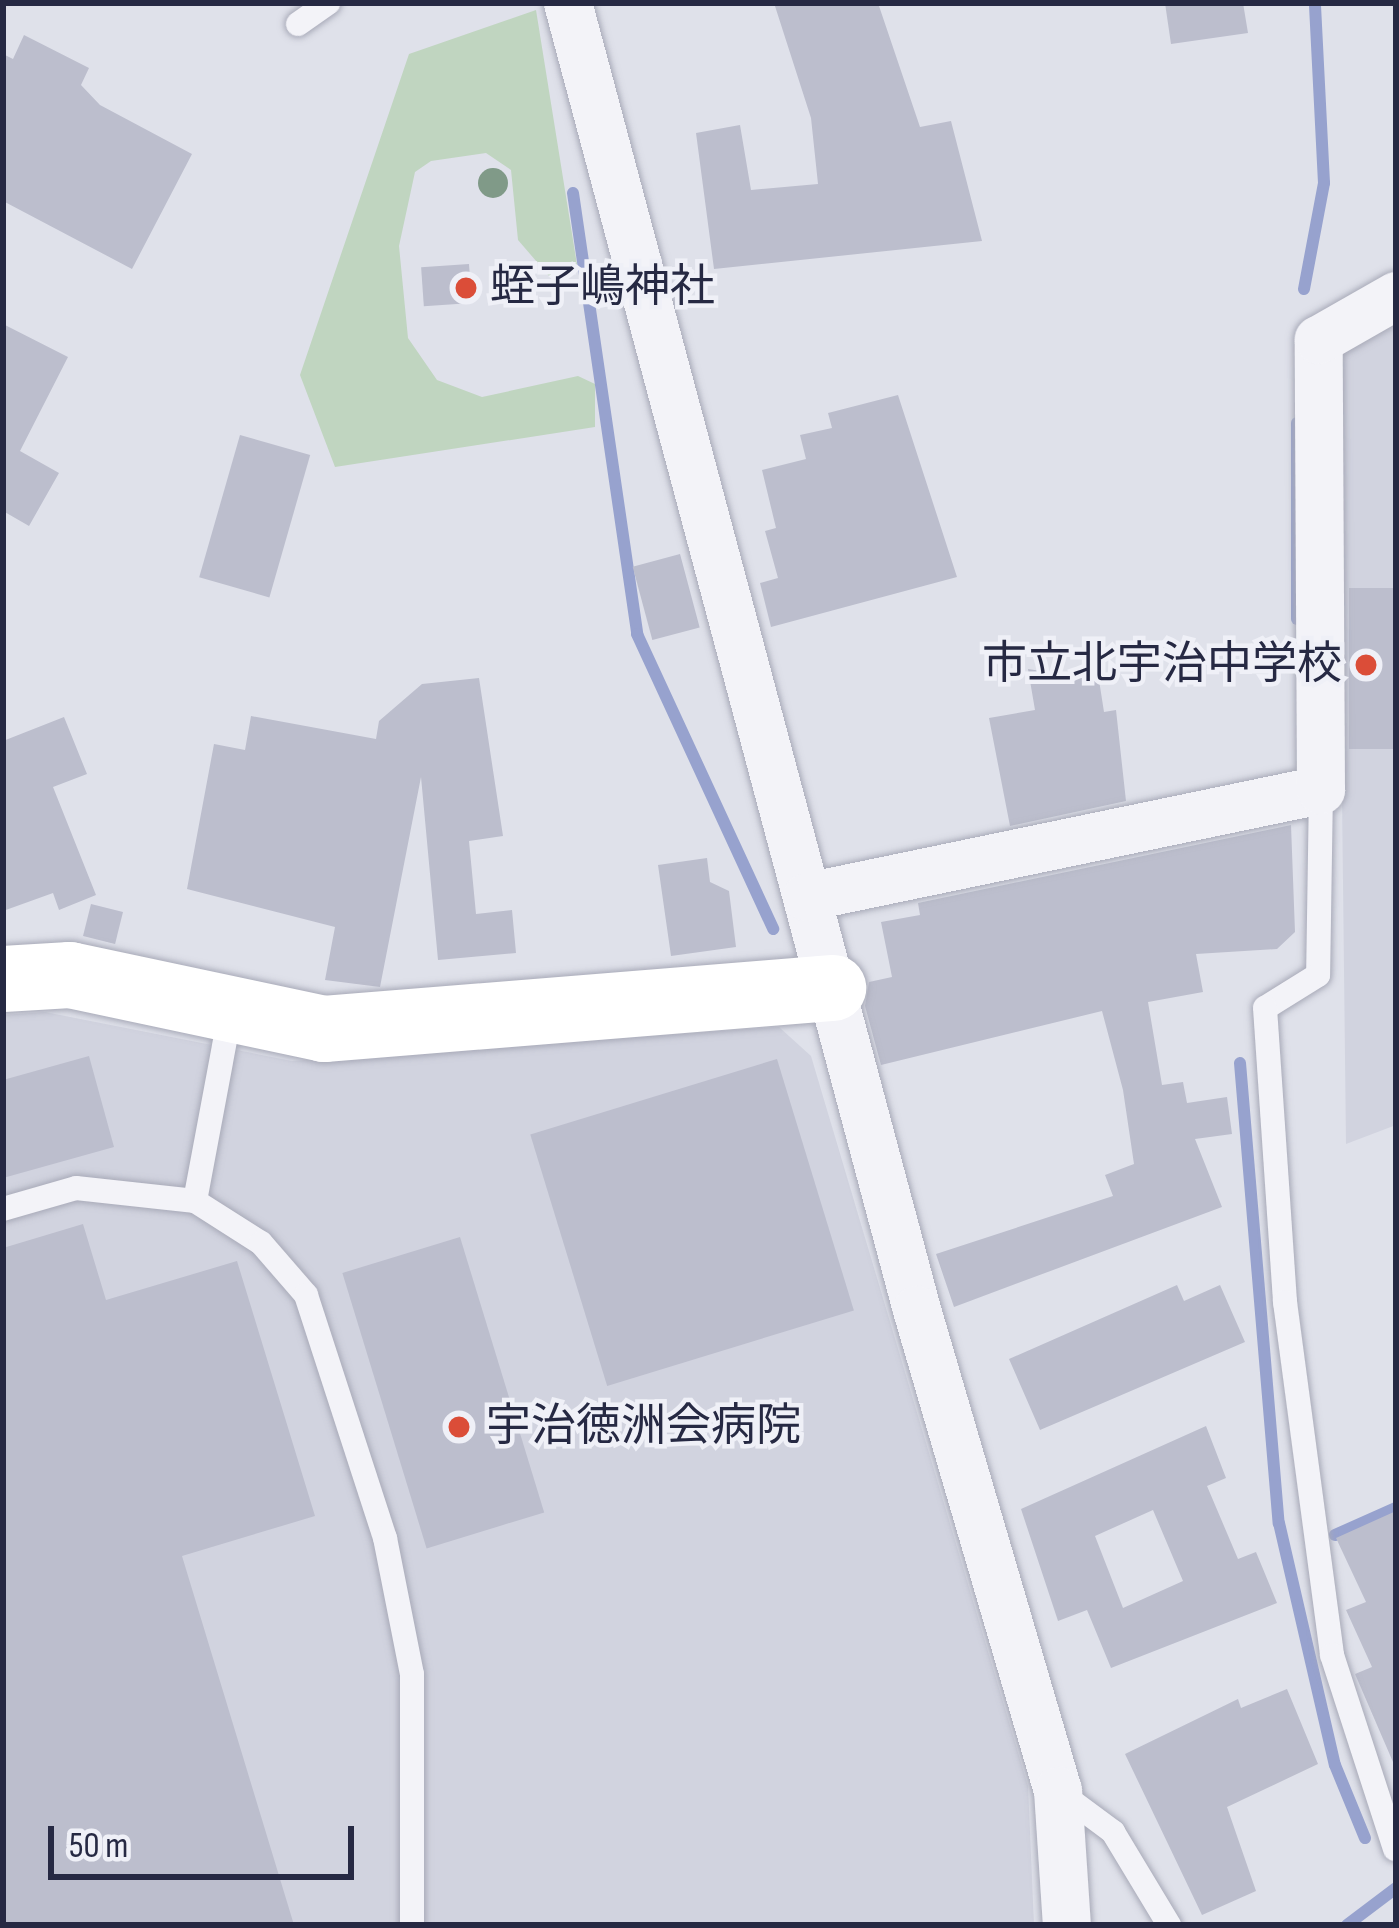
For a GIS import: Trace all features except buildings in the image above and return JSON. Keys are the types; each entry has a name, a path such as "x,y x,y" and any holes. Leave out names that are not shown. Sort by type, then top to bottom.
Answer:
{"street":[{"path":"568,3 807,897 1058,1791 1067,1925"},
{"path":"807,897 1321,790 1319,340 1396,296"},
{"path":"3,979 70,975 232,1003 324,1029 833,988"}],"lane":[{"path":"298,24 328,3"},
{"path":"1321,790 1318,974 1265,1008 1285,1302 1332,1655 1395,1849"},
{"path":"195,1202 232,1003"},
{"path":"3,1209 76,1188 195,1202 261,1243 306,1295 385,1538 412,1673 412,1925"},
{"path":"1058,1791 1113,1832 1169,1925"}],"shaded area":[{"name":"市立北宇治中学校","path":"1396,317 1396,1125 1346,1144 1337,357"},
{"name":"宇治徳洲会病院","path":"45,1012 292,1061 779,1027 811,1056 1028,1786 1034,1925 3,1925 3,1015"}],"green space":[{"path":"536,10 578,271 549,276 518,240 511,170 486,153 431,161 415,172 399,246 408,338 437,380 482,397 578,376 595,384 595,427 335,467 300,375 409,54"}],"waterway":[{"path":"1304,289 1324,183 1315,3"},
{"path":"573,193 637,634 773,929"},
{"path":"1297,423 1297,619"},
{"path":"1240,1063 1279,1523 1335,1765 1365,1838"},
{"path":"1335,1535 1396,1508"},
{"path":"1347,1925 1396,1888"}],"place":[{"name":"蛭子嶋神社","path":"466,288"},
{"name":"市立北宇治中学校","path":"1366,665"},
{"name":"宇治徳洲会病院","path":"459,1427"}]}
